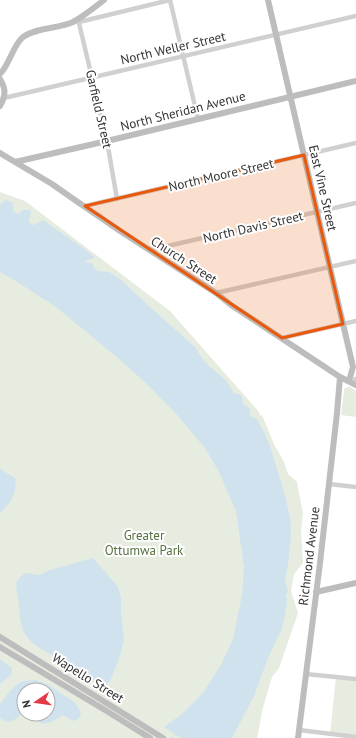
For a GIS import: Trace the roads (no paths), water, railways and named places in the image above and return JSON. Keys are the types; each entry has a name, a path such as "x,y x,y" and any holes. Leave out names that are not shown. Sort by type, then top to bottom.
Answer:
{"main road":[{"name":"East Vine Street","path":"268,0 353,367 354,381"},
{"path":"0,74 6,67 20,40 28,34 78,20 103,1"},
{"path":"0,79 5,90 4,98 0,106"},
{"name":"North Sheridan Avenue","path":"15,162 356,82"},
{"name":"Church Street","path":"0,153 57,187 340,377 354,381"},
{"name":"Richmond Avenue","path":"298,738 329,484 340,377"},
{"path":"316,592 356,583"},
{"name":"Wapello Street","path":"0,637 163,738"},
{"name":"Wapello Street","path":"0,647 150,738"}],"street":[{"path":"78,20 170,0 198,119"},
{"name":"North Weller Street","path":"4,98 356,16"},
{"name":"Garfield Street","path":"78,20 107,141 117,199"},
{"name":"North Moore Street","path":"85,206 356,143"},
{"name":"North Davis Street","path":"150,250 356,203"},
{"path":"216,293 356,260"},
{"path":"282,338 356,321"},
{"path":"329,484 356,486"},
{"path":"306,674 356,679"},
{"path":"299,730 356,737"}],"water":[{"path":"6,200 13,203 13,211 18,214 24,210 29,210 31,212 29,220 31,224 34,225 43,220 87,251 95,258 87,260 86,262 92,263 94,268 98,271 109,272 120,279 196,348 204,361 225,380 234,393 242,396 243,404 250,409 250,416 257,419 270,446 285,495 290,518 291,533 285,581 288,592 286,595 287,601 282,628 268,658 254,696 232,738 181,738 164,727 182,714 203,693 222,663 233,639 242,595 244,567 236,511 218,470 205,448 178,416 150,387 118,358 56,307 0,272 0,205"},
{"path":"0,469 16,479 15,491 10,502 0,513"},
{"path":"93,558 118,587 121,598 124,639 121,653 111,679 107,684 103,685 97,684 40,648 27,637 21,624 16,587 18,579 25,573 39,575 50,570"},
{"path":"0,659 11,667 12,670 11,675 0,684"},
{"path":"36,680 42,682 21,682"},
{"path":"16,685 16,719 11,722 0,718 0,704"},
{"path":"56,690 74,702 81,713 79,718 74,721 62,715 56,719"},
{"path":"39,722 51,722 45,724"}],"waterway":[{"path":"170,738 176,735"}],"park label":[{"name":"Greater Ottumwa Park","path":"144,542"}]}
